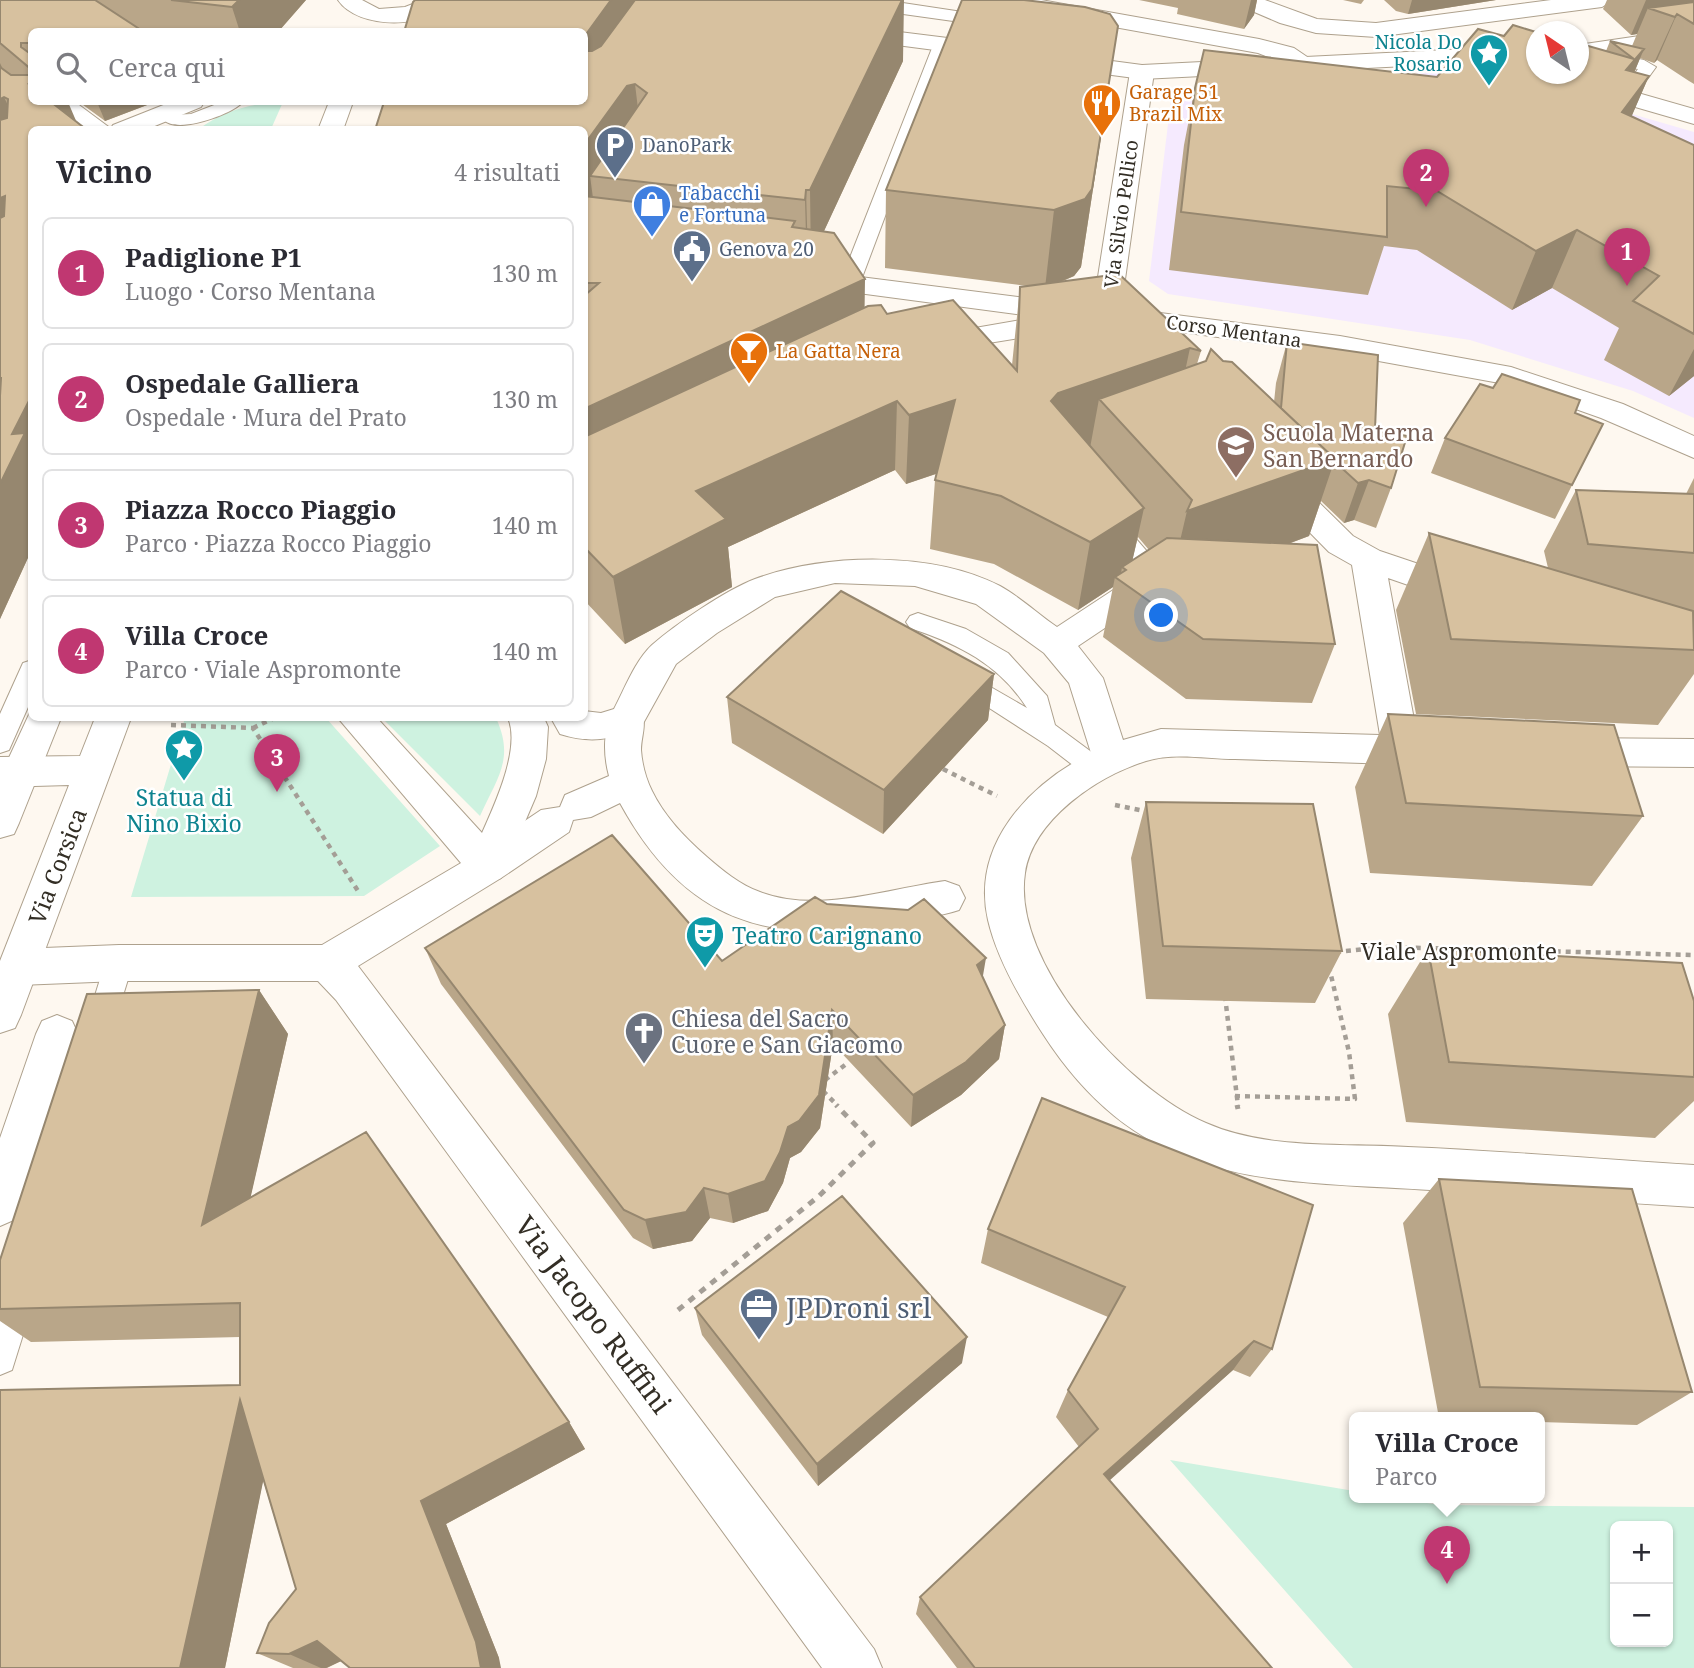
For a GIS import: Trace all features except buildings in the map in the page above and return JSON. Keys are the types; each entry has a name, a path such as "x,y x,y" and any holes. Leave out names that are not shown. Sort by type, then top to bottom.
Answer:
{"street":[{"path":"348,9 373,13 406,13 439,0"},
{"path":"1246,0 1287,18 1316,26 1376,30 1602,0"},
{"path":"1004,11 1187,32 1286,53 1313,74"},
{"path":"394,28 406,13"},
{"path":"1589,36 1694,22"},
{"path":"832,31 942,43 1142,72 1213,76 1313,74 1467,56 1526,52"},
{"path":"1187,32 1209,52 1213,76"},
{"path":"1589,50 1694,35"},
{"path":"1504,63 1526,54"},
{"path":"1467,56 1526,68"},
{"name":"Via Silvio Pellico","path":"1106,315 1142,72"},
{"path":"1582,84 1694,117"},
{"path":"64,105 94,126"},
{"path":"132,126 184,105"},
{"path":"332,126 340,105"},
{"path":"785,276 1106,315 1143,351"},
{"path":"946,295 974,318 980,335"},
{"name":"Corso Mentana","path":"903,349 1106,315 1174,321 1340,345 1511,376 1612,411 1694,448"},
{"path":"1259,463 1354,551 1485,600"},
{"path":"1056,644 1154,579 1077,492"},
{"path":"1354,551 1389,737"},
{"path":"945,898 836,916 792,915 747,905 710,884 659,835 631,782 623,753 627,719 653,667 679,642 739,601 765,588 821,574 915,574 956,583 988,595 1056,644 1084,678 1103,764"},
{"path":"571,721 601,727 627,719"},
{"path":"0,823 7,762 41,721"},
{"name":"Via Corsica","path":"7,992 112,721"},
{"path":"359,721 453,825 487,867"},
{"path":"487,867 517,796 527,759 530,727 527,721"},
{"path":"1469,751 1389,737 1161,743 1135,747 1103,764 1049,802 1013,843 1003,876 1007,925 1054,1018 1087,1059 1128,1097 1172,1130 1245,1158 1694,1186"},
{"path":"1538,752 1694,754"},
{"path":"7,762 93,770"},
{"path":"7,992 119,962 328,963 487,867 567,814 631,782"},
{"name":"Via Jacopo Ruffini","path":"328,963 351,987 393,1043 855,1668"},
{"path":"0,1204 73,1046"}],"lane":[{"path":"891,0 896,8 1004,11"},
{"path":"850,283 942,43"},
{"path":"1589,62 1611,56 1648,67 1626,96"},
{"path":"172,120 194,119 228,105"},
{"path":"918,622 958,635 1000,659 1038,703 1044,733"},
{"path":"7,762 28,684"},
{"path":"975,687 1044,733 1103,764"},
{"path":"73,1046 119,962"},
{"path":"0,1358 27,1267"}],"path":[{"path":"171,725 253,729 268,721"},
{"path":"253,729 366,904"},
{"path":"943,769 997,796"},
{"path":"1115,805 1153,813"},
{"name":"Viale Aspromonte","path":"1325,953 1384,947 1694,955"},
{"name":"Viale Aspromonte","path":"1235,1096 1355,1099 1349,1052 1328,965"},
{"path":"1224,989 1235,1096 1245,1158"},
{"path":"678,1310 819,1196 873,1143 818,1085 849,1062"}],"shaded area":[{"path":"1477,69 1694,132 1694,418 1633,391 1470,340 1168,294 1149,281 1172,91"}],"green space":[{"path":"256,105 282,105 272,126 204,126 239,109"},
{"path":"184,721 329,721 440,846 364,896 131,897"},
{"path":"385,721 497,721 504,745 504,757 498,779 480,816"},
{"path":"1170,1460 1349,1490 1349,1503 1694,1507 1694,1668 1353,1668"}],"place":[{"name":"Nicola Do Rosario","path":"1489,87"},
{"name":"Garage 51 Brazil Mix","path":"1102,137"},
{"name":"DanoPark","path":"615,179"},
{"name":"Ospedale Galliera","path":"1426,207"},
{"name":"Tabacchi e Fortuna","path":"652,238"},
{"name":"Genova 20","path":"692,283"},
{"name":"Padiglione P1","path":"1627,286"},
{"name":"La Gatta Nera","path":"749,385"},
{"name":"Scuola Materna San Bernardo","path":"1236,479"},
{"name":"Statua di Nino Bixio","path":"184,782"},
{"name":"Piazza Rocco Piaggio","path":"277,792"},
{"name":"Teatro Carignano","path":"705,969"},
{"name":"Chiesa del Sacro Cuore e San Giacomo","path":"644,1065"},
{"name":"JPDroni srl","path":"759,1341"},
{"name":"Villa Croce","path":"1447,1584"}]}
